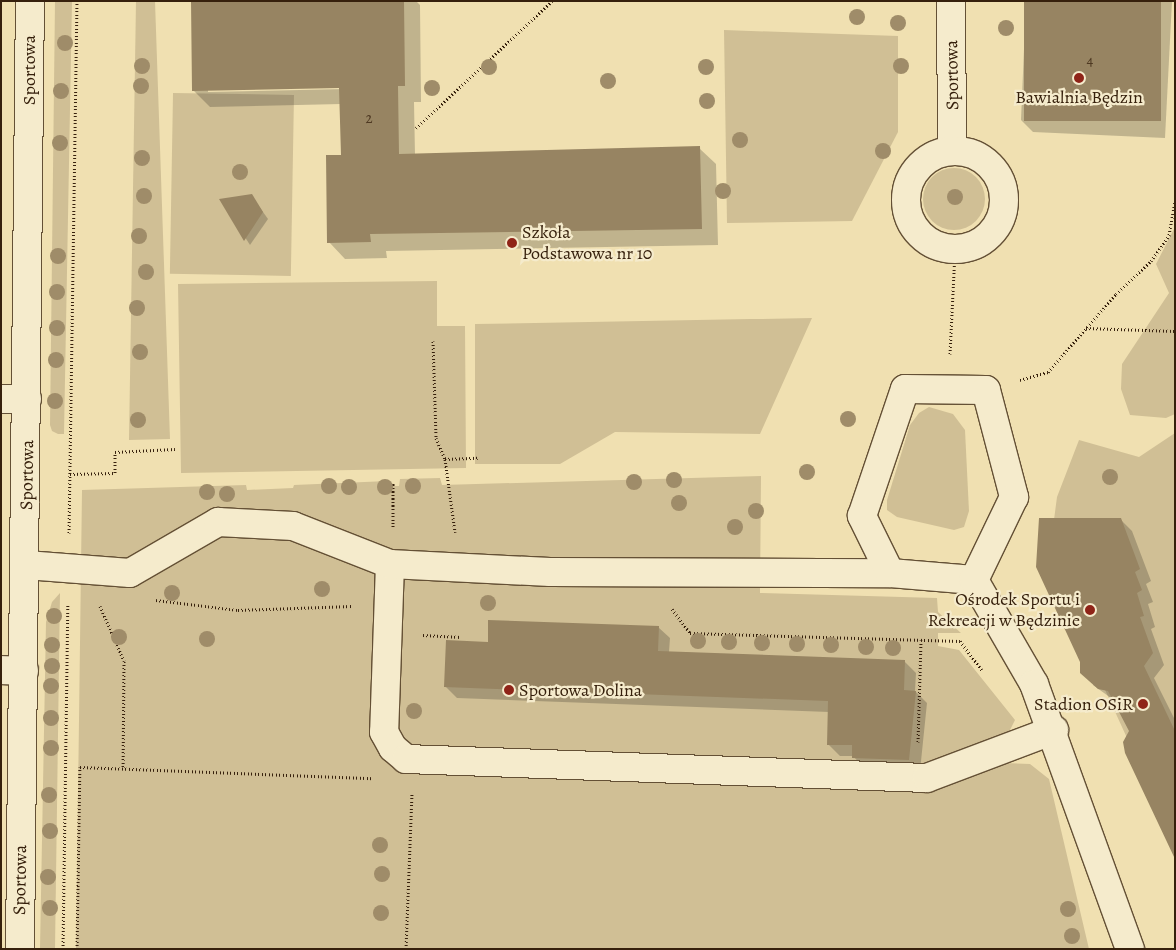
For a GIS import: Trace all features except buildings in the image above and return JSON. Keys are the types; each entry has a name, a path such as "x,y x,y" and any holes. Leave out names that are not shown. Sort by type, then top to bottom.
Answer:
{"street":[{"name":"Sportowa","path":"20,949 12,670 26,565 14,399 30,1"},
{"name":"Sportowa","path":"951,1 952,149"},
{"path":"952,149 982,157 1003,182 1003,214 986,241 955,251 926,242 907,217 905,186 922,160 952,149"},
{"path":"890,573 862,516 905,389 986,390 1014,497 974,580"},
{"path":"26,565 130,573 218,522 294,526 390,564 550,572 890,573 974,580"},
{"path":"390,564 384,732 393,748 406,759 928,778 1054,730"},
{"path":"974,580 1034,684 1054,730 1130,949"}],"path":[{"path":"62,949 77,1"},
{"path":"416,128 552,1"},
{"path":"986,390 1048,372 1116,294 1151,261 1169,235 1175,202"},
{"path":"949,390 955,251"},
{"path":"1086,328 1175,331"},
{"path":"433,341 436,438 446,459 459,568"},
{"path":"70,474 115,473 115,452 175,449"},
{"path":"446,459 478,458"},
{"path":"145,599 238,610 388,604"},
{"path":"666,601 690,633 960,641 988,678"},
{"path":"99,602 124,661 123,768"},
{"path":"414,635 461,637"},
{"path":"916,777 921,640"},
{"path":"406,949 413,759"},
{"path":"77,949 80,767 372,780 373,772"}],"shaded area":[{"path":"55,1 72,1 64,434 52,431 50,425"},
{"path":"136,1 155,1 170,439 129,440"},
{"path":"724,30 898,36 898,132 852,221 727,223"},
{"path":"173,93 294,95 291,276 170,274"},
{"path":"954,168 966,170 976,177 983,187 985,199 983,211 976,221 966,228 954,230 942,228 932,221 925,211 923,199 925,187 932,177 942,170"},
{"path":"1175,227 1175,414 1166,418 1130,415 1121,389 1122,364 1169,293 1156,264"},
{"path":"437,281 437,326 465,326 466,468 181,473 178,284"},
{"path":"812,318 760,434 615,432 560,464 475,464 475,324"},
{"path":"929,407 953,414 965,430 969,511 964,527 954,530 897,517 887,510 887,500 910,425 919,413"},
{"name":"Stadion OSiR","path":"1175,433 1175,843 1048,565 1057,497 1079,440 1139,457"},
{"name":"Sportowa Dolina","path":"761,476 760,593 937,598 938,612 961,633 938,633 938,646 959,650 1015,720 1007,736 1003,763 1030,764 1049,779 1089,949 76,949 82,490 246,485 247,490 293,488 294,485 388,481 388,486 399,486 400,479 440,478 442,485"},
{"path":"60,593 55,949 40,949 46,622 52,602"}],"place":[{"name":"Bawialnia Będzin","path":"1079,78"},
{"name":"Szkoła Podstawowa nr 10","path":"512,243"},
{"name":"Ośrodek Sportu i Rekreacji w Będzinie","path":"1090,610"},
{"name":"Sportowa Dolina","path":"509,690"},
{"name":"Stadion OSiR","path":"1143,704"}]}
